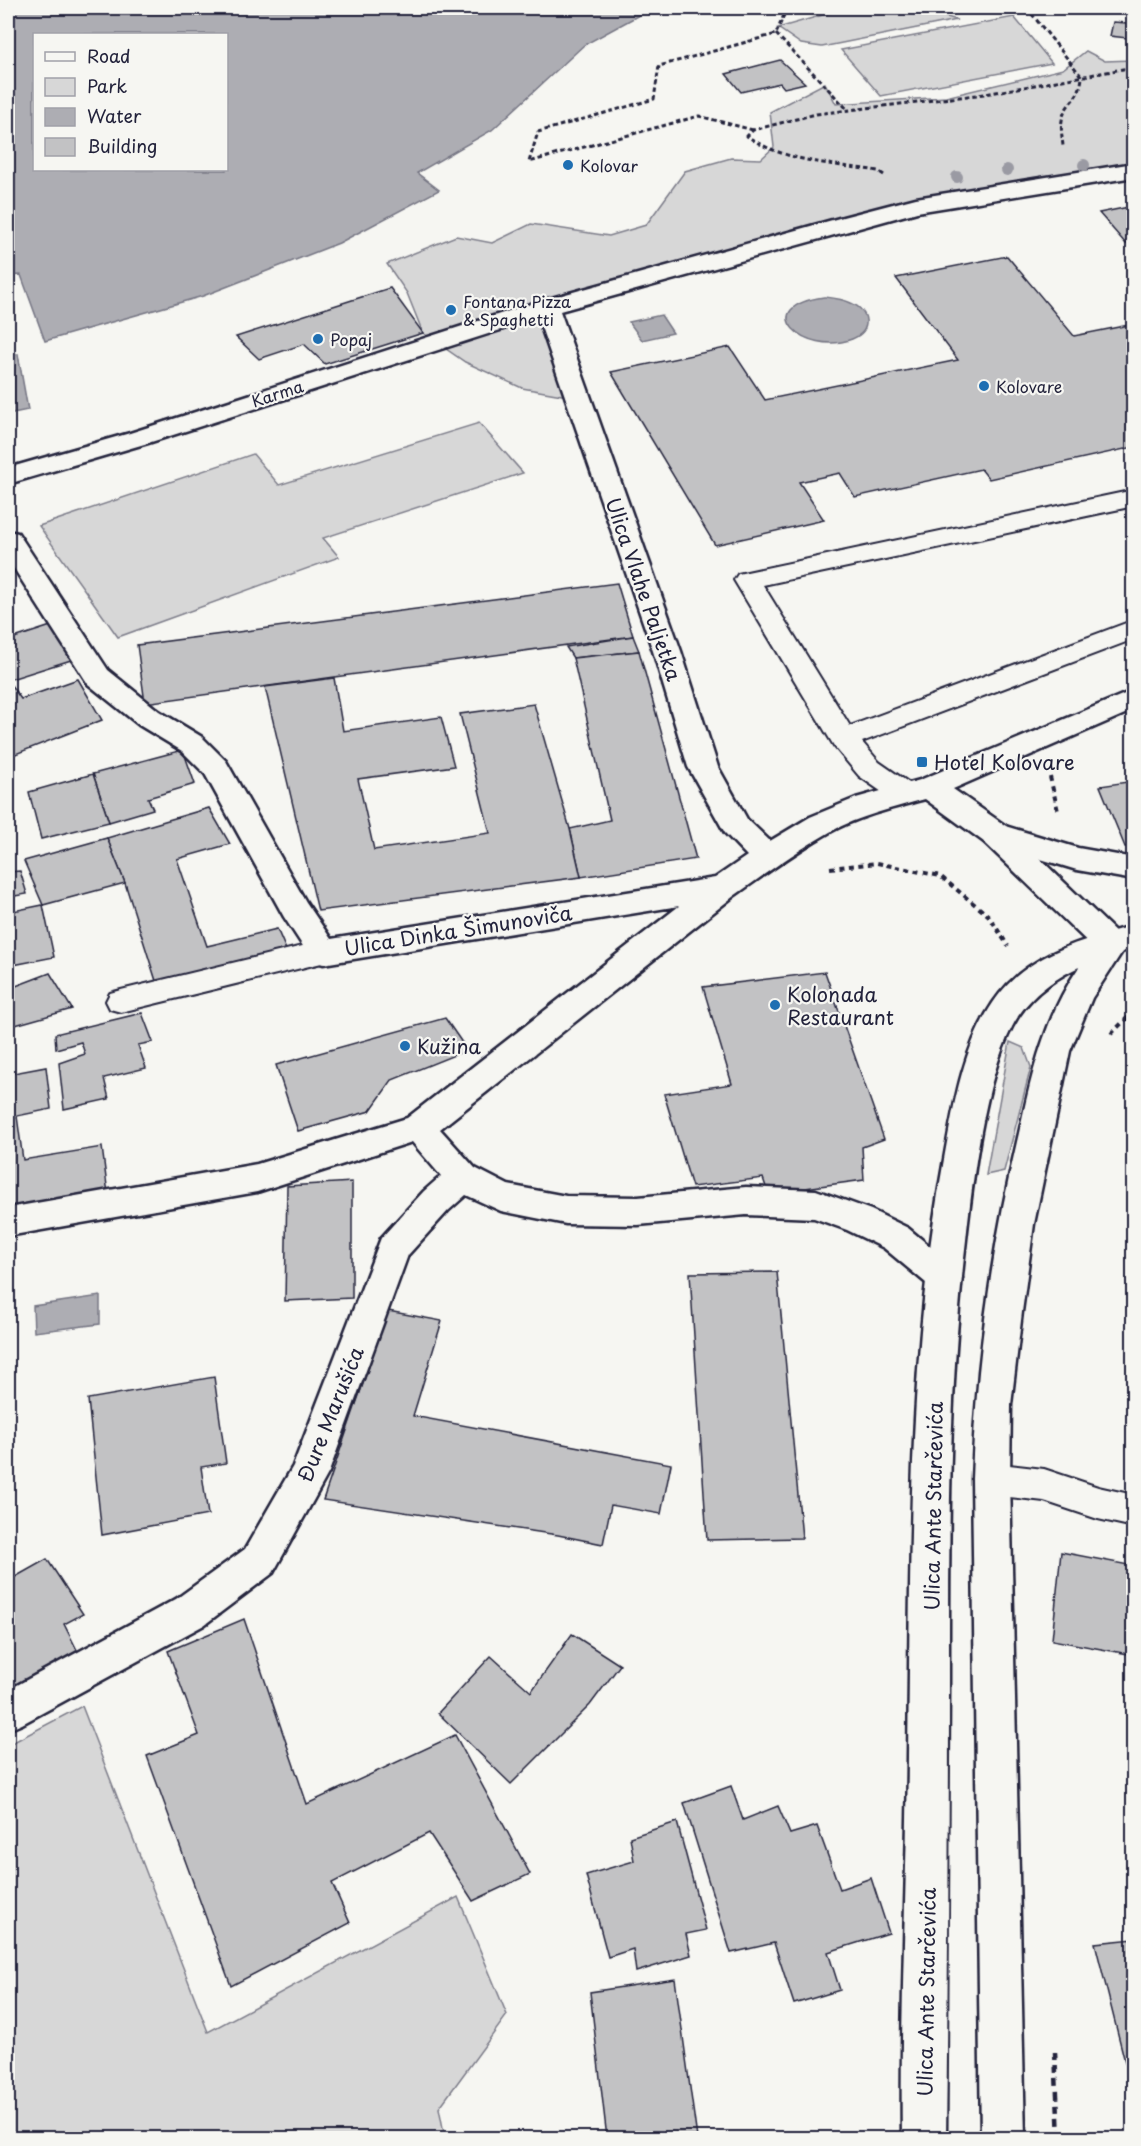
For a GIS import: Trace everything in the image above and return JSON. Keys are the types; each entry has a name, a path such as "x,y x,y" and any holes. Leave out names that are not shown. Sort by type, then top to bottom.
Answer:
{"street":[{"path":"546,307 916,205 1134,170"},
{"name":"Karma","path":"8,476 139,438 546,307"},
{"name":"Ulica Vlahe Paljetka","path":"546,307 667,651 703,767 736,826 767,856"},
{"name":"Ulica Dinka Šimunoviča","path":"8,539 98,677 149,718 192,744 216,768 295,909 324,952 723,888"},
{"path":"8,1222 257,1178 419,1127 767,856 821,824 867,805 917,791 1134,699"},
{"path":"917,791 995,834 1122,941 1077,995 1054,1051 1017,1224 993,1405 991,1479 1003,2139"},
{"path":"995,834 1077,859 1134,869"},
{"name":"Ulica Ante Starčevića","path":"924,2139 931,1511 936,1382 944,1278 956,1179 976,1080 993,1033 1014,997 1047,967 1075,955 1122,941"},
{"path":"419,1127 463,1178 501,1197 566,1209 638,1211 746,1201 816,1204 859,1220 897,1238 944,1278"},
{"name":"Đure Marušića","path":"8,1711 190,1612 259,1561 310,1472 393,1248 436,1201 463,1178"}],"lane":[{"path":"917,791 869,769 844,739 747,580 1134,498"},
{"path":"844,739 1134,629"},
{"path":"121,1001 324,952"},
{"path":"991,1479 1044,1485 1098,1503 1134,1511"}],"path":[{"path":"776,34 786,10 792,8"},
{"path":"1027,8 1082,77 1081,91 1064,114 1061,127 1063,147"},
{"path":"1049,8 1134,9"},
{"path":"776,34 848,110"},
{"path":"776,34 659,66 654,99 538,132 529,162 699,116 753,130 816,114 985,94 1134,67"},
{"path":"753,130 747,136 756,145 785,154 878,171 902,188 916,205"},
{"path":"1041,739 1059,814"},
{"path":"826,868 877,862 940,876 989,916 1008,946"},
{"path":"1109,1036 1134,1011"},
{"path":"1055,2043 1059,2139"}],"green space":[{"path":"847,8 916,8 957,20 822,47 801,44 778,28"},
{"path":"1014,17 1052,63 881,96 841,50"},
{"path":"1086,51 1105,61 1133,60 1133,170 916,205 546,307 579,398 522,388 465,362 423,333 407,293 387,264 456,236 492,243 531,224 609,236 646,225 685,171 731,158 761,159 774,147 770,112 825,83 836,104 946,97 1063,69"},
{"path":"479,423 523,473 323,538 339,557 118,637 39,526 253,454 279,485"},
{"path":"1010,1042 1024,1048 1031,1067 1004,1171 986,1175"},
{"path":"82,1706 208,2032 458,1897 507,2015 439,2108 445,2138 8,2138 8,1745"}],"water":[{"path":"8,8 652,8 584,45 492,130 417,173 439,190 339,243 203,296 45,341 21,275 8,276"},
{"path":"824,297 851,303 862,311 866,321 863,331 852,339 834,343 803,336 793,328 788,319 791,310 802,302"},
{"path":"661,315 673,333 642,340 629,322"},
{"path":"18,354 28,410 8,414 8,356"},
{"path":"100,1296 100,1324 34,1332 33,1306"}],"building":[{"path":"1113,22 1127,23 1127,38 1110,36"},
{"path":"780,60 805,83 784,88 780,83 741,92 726,74"},
{"path":"1134,206 1134,243 1126,244 1099,213"},
{"name":"Kolovare","path":"1007,256 1074,336 1134,324 1134,447 989,479 981,469 855,497 840,473 799,482 824,520 715,545 611,372 730,347 765,400 958,360 896,278"},
{"path":"390,288 423,333 325,364 304,344 259,359 236,337"},
{"path":"617,583 633,636 145,703 137,645"},
{"path":"51,626 74,659 8,680 8,640"},
{"path":"633,636 639,651 573,658 566,647"},
{"path":"639,651 696,859 581,877 570,829 610,820 573,658"},
{"path":"334,678 343,731 441,717 454,766 358,779 374,850 490,833 460,714 534,704 570,829 581,877 318,911 265,687"},
{"path":"78,679 102,720 8,757 8,681 21,699"},
{"path":"183,750 195,784 148,798 153,809 109,822 93,774"},
{"path":"93,774 109,822 41,839 29,792"},
{"path":"1134,781 1134,846 1125,847 1100,786"},
{"path":"209,808 230,844 177,859 207,946 277,929 287,952 157,984 125,883 107,838"},
{"path":"107,838 125,883 43,905 24,861"},
{"path":"20,871 27,894 8,897 8,872"},
{"path":"43,905 54,957 8,966 8,912"},
{"path":"825,972 884,1139 862,1147 864,1180 768,1193 763,1178 692,1187 664,1094 732,1084 703,987"},
{"path":"50,973 72,1009 8,1027 8,989"},
{"path":"142,1013 153,1042 138,1045 146,1068 104,1078 109,1099 64,1109 59,1063 85,1054 81,1042 56,1049 55,1034"},
{"path":"445,1018 467,1050 392,1080 370,1111 298,1131 276,1065"},
{"path":"46,1067 51,1109 17,1116 23,1160 102,1147 108,1194 8,1211 8,1074"},
{"path":"352,1182 352,1298 285,1301 287,1186"},
{"path":"777,1272 802,1538 707,1540 690,1273"},
{"path":"388,1311 442,1321 413,1416 671,1464 661,1514 611,1505 603,1544 558,1535 323,1500"},
{"path":"214,1377 226,1463 201,1467 208,1515 102,1535 88,1399"},
{"path":"1061,1552 1134,1566 1134,1655 1052,1640"},
{"path":"47,1559 83,1614 64,1624 82,1660 8,1698 8,1581"},
{"path":"244,1619 307,1804 455,1735 530,1874 473,1901 429,1833 332,1883 350,1923 231,1986 147,1756 199,1735 168,1651"},
{"path":"572,1634 620,1665 590,1705 511,1784 438,1713 491,1656 531,1692"},
{"path":"731,1786 743,1820 778,1806 790,1834 817,1826 840,1889 871,1878 889,1933 828,1952 840,1990 794,2004 774,1943 731,1953 684,1803"},
{"path":"677,1822 706,1930 686,1934 691,1955 636,1972 633,1949 608,1957 586,1875 634,1861 630,1837"},
{"path":"1134,1939 1134,2065 1126,2066 1095,1943"},
{"path":"675,1979 697,2138 607,2138 590,1992"}],"place":[{"name":"Kolovar","path":"568,165"},
{"name":"Fontana Pizza & Spaghetti","path":"451,310"},
{"name":"Popaj","path":"318,339"},
{"name":"Kolovare","path":"984,386"},
{"name":"Hotel Kolovare","path":"922,762"},
{"name":"Kolonada Restaurant","path":"775,1005"},
{"name":"Kužina","path":"405,1046"}]}
